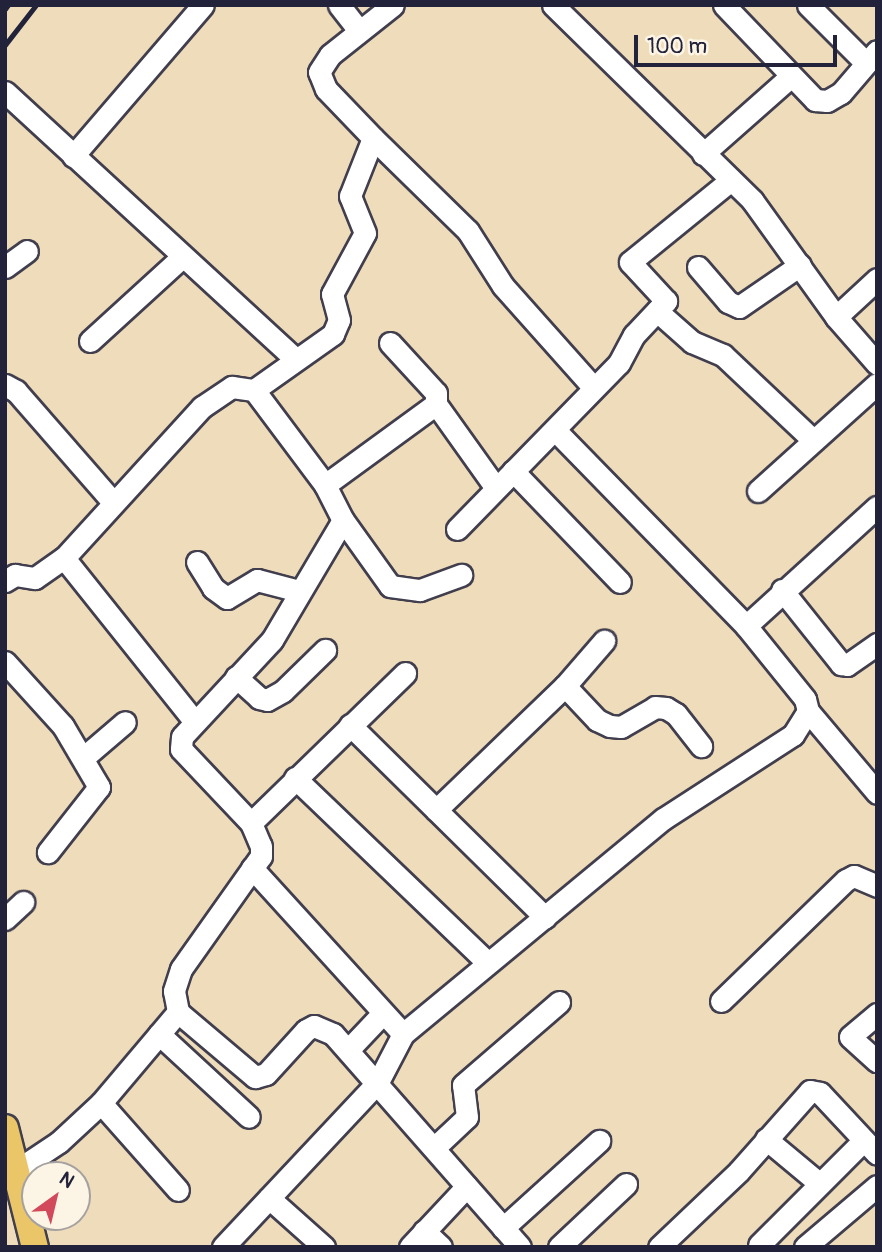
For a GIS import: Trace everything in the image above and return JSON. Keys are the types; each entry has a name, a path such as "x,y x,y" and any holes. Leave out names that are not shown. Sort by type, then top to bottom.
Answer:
{"main road":[{"path":"5,1128 35,1247"}],"street":[{"path":"72,156 203,5"},
{"path":"339,5 359,32"},
{"path":"393,5 330,55 319,72 326,89 468,231 503,286 593,387"},
{"path":"553,5 752,200 836,317 877,364"},
{"path":"726,6 807,95 827,101 841,93 872,57 808,5"},
{"path":"704,154 790,77"},
{"path":"5,92 295,359"},
{"path":"5,581 15,575 35,578 64,558 202,407 232,387 254,390 333,334 339,320 332,294 365,233 350,196 373,138"},
{"path":"457,528 619,363 634,335 666,301 630,261 731,180"},
{"path":"5,267 27,251"},
{"path":"90,341 182,257"},
{"path":"698,267 728,302 739,307 800,265"},
{"path":"836,317 877,279"},
{"path":"657,310 692,342 723,355 813,440"},
{"path":"390,343 436,393 436,404 496,488"},
{"path":"758,491 877,384"},
{"path":"5,385 16,391 113,502"},
{"path":"254,390 325,485 343,520 390,586 400,590 420,590 461,575"},
{"path":"325,485 436,404"},
{"path":"555,430 746,626 806,699 808,711 877,793"},
{"path":"513,471 620,582"},
{"path":"746,626 782,590 877,507"},
{"path":"343,520 272,640 182,737 181,748 251,823 261,846 261,856 181,969 174,992 178,1012 255,1077 266,1074 314,1026 333,1034 378,1082 518,1246"},
{"path":"64,558 194,721"},
{"path":"197,562 213,588 227,598 257,580 299,591"},
{"path":"782,590 841,664 847,665 877,644"},
{"path":"436,810 565,686 604,641"},
{"path":"236,677 259,698 267,700 283,691 325,650"},
{"path":"5,662 63,726 99,787 48,852"},
{"path":"251,823 405,673"},
{"path":"565,686 597,720 610,726 621,727 655,707 666,708 677,714 701,746"},
{"path":"223,1247 378,1082 403,1034 486,961 545,917 689,800 781,745 808,711"},
{"path":"83,758 125,722"},
{"path":"349,725 545,917"},
{"path":"295,778 486,961"},
{"path":"252,868 403,1034"},
{"path":"721,1001 846,880 854,876 877,886"},
{"path":"5,919 23,902"},
{"path":"434,1149 467,1117 463,1085 559,1002"},
{"path":"17,1170 59,1142 101,1103 178,1012"},
{"path":"348,1050 383,1013"},
{"path":"877,1014 850,1037 877,1061"},
{"path":"159,1034 248,1117"},
{"path":"659,1247 810,1091 820,1093 870,1147 820,1184 759,1246"},
{"path":"101,1103 178,1190"},
{"path":"766,1139 820,1184"},
{"path":"503,1228 599,1141"},
{"path":"559,1247 626,1184"},
{"path":"440,1247 417,1239 467,1186"},
{"path":"805,1247 877,1186"},
{"path":"269,1198 313,1242"}],"railway":[{"path":"5,9 8,5"},
{"path":"5,45 36,5"}]}
